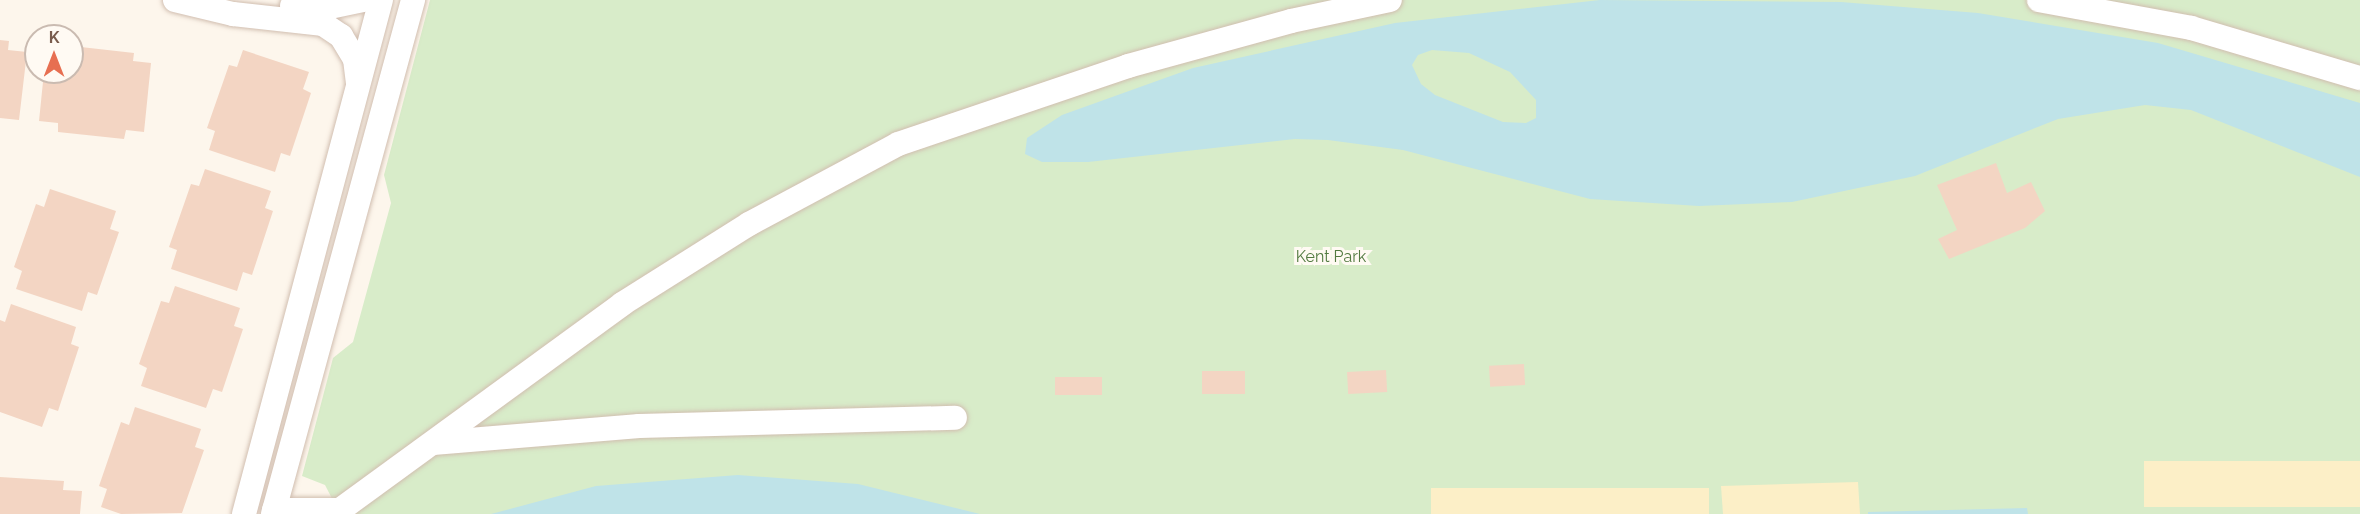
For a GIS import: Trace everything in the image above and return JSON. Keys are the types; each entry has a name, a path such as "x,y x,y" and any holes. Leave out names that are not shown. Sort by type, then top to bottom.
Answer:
{"street":[{"path":"176,0 233,14 323,24 341,36 401,52"},
{"path":"203,5 367,4 411,10 274,512 340,510 622,304 760,218 898,144 1128,66 1280,24 1390,0"},
{"path":"2039,0 2191,28 2360,78"},
{"path":"244,514 371,44 367,4"},
{"path":"341,36 355,59 358,91"},
{"path":"433,443 639,426 955,418"}],"green space":[{"name":"Kent Park","path":"430,0 2360,0 2360,514 340,514 325,485 302,476 333,358 353,342 391,203 384,175"}],"sand":[{"path":"2144,461 2360,461 2360,507 2144,507"},
{"path":"1858,482 1860,514 1723,514 1721,486"},
{"path":"1431,488 1709,488 1709,514 1431,514"}],"water":[{"path":"1600,0 1841,2 1978,13 2158,43 2360,103 2360,177 2191,110 2145,105 2058,119 1915,176 1792,202 1699,206 1590,199 1403,150 1328,140 1295,139 1088,162 1042,162 1025,154 1027,138 1062,115 1193,68 1395,23","holes":["1432,50 1469,53 1510,72 1536,100 1536,118 1526,123 1503,122 1435,95 1421,84 1412,65 1418,55"]},
{"path":"738,475 858,484 980,514 491,514 596,486"},
{"path":"2027,508 2028,514 1868,514 1868,512"}],"building":[{"path":"0,40 9,41 8,50 24,52 24,78 19,120 0,118"},
{"path":"84,47 134,53 133,61 151,63 144,132 126,130 124,139 58,132 58,123 39,121 43,84 84,84"},
{"path":"243,50 309,72 303,89 311,93 290,156 281,153 275,172 209,150 215,131 207,128 229,65 237,67"},
{"path":"1996,163 2007,193 2031,182 2045,211 2025,228 1949,259 1938,239 1957,230 1937,185"},
{"path":"205,169 271,191 265,208 273,211 252,275 243,272 237,291 171,269 177,250 169,247 191,184 199,186"},
{"path":"50,189 116,211 110,229 119,232 97,295 88,292 82,311 16,289 22,271 14,267 36,204 44,207"},
{"path":"175,286 240,308 234,326 243,329 222,392 213,389 206,408 141,386 147,368 139,364 161,301 169,303"},
{"path":"11,304 76,327 71,344 79,347 58,411 49,408 42,427 0,412 0,320 5,322"},
{"path":"1524,364 1525,385 1490,387 1489,366"},
{"path":"1386,370 1387,392 1348,394 1347,372"},
{"path":"1202,371 1245,371 1245,394 1202,394"},
{"path":"1055,377 1102,377 1102,395 1055,395"},
{"path":"135,407 201,429 195,447 204,450 182,513 121,514 101,507 107,489 99,486 121,422 129,425"},
{"path":"0,477 64,481 63,490 82,491 80,514 0,514"}]}
